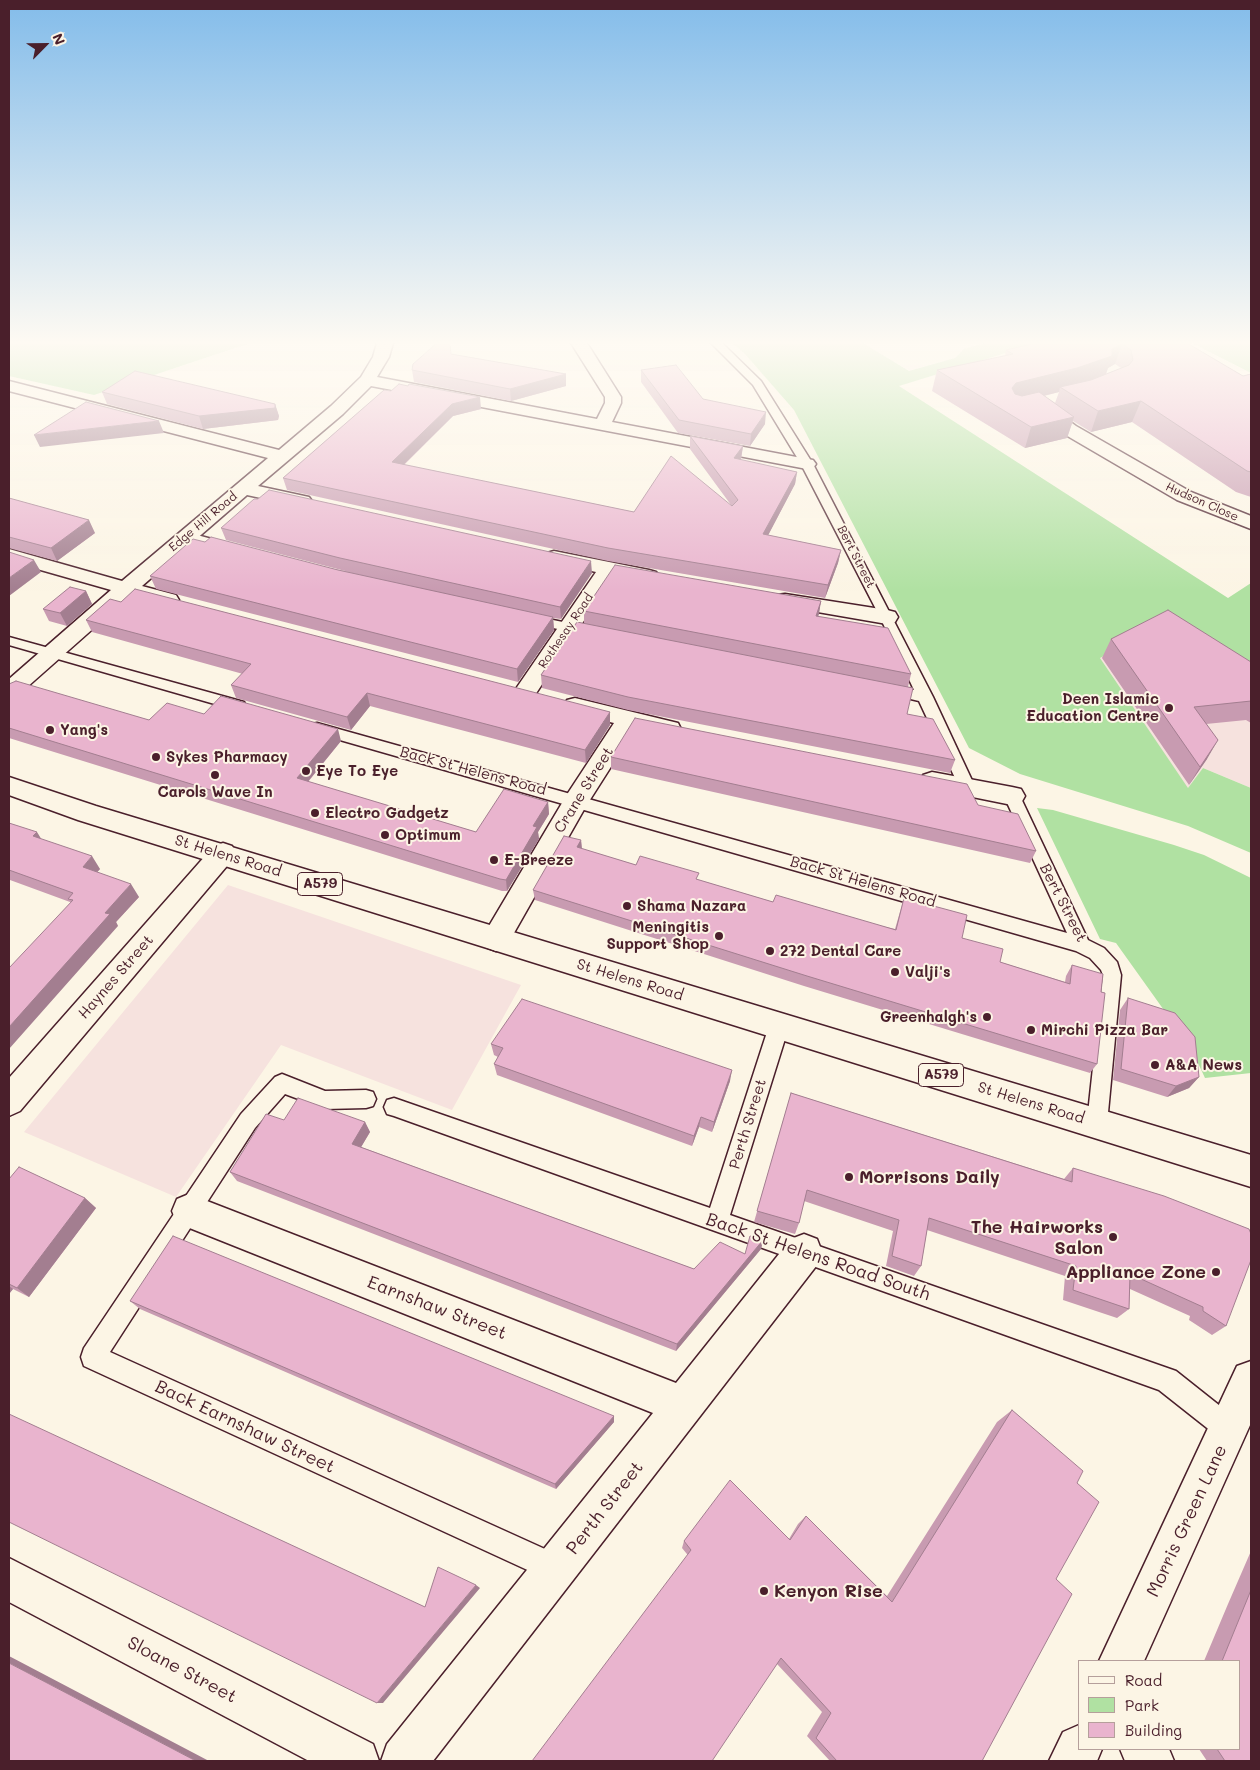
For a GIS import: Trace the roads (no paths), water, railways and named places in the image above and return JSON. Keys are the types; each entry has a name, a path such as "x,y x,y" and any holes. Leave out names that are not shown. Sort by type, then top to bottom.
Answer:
{"street":[{"path":"163,426 282,456"},
{"name":"Edge Hill Road","path":"9,691 186,536 318,426"},
{"path":"610,426 807,464"},
{"name":"Hudson Close","path":"1064,426 1184,496 1251,523"},
{"name":"Hudson Close","path":"1154,479 1177,474"},
{"path":"243,488 320,505"},
{"path":"531,552 665,579"},
{"path":"9,555 192,606"},
{"name":"Rothesay Road","path":"608,569 568,627 532,695 628,720"},
{"path":"762,596 887,617"},
{"path":"628,720 686,732"},
{"name":"Crane Street","path":"496,939 577,800 628,720"},
{"path":"910,777 1012,796"},
{"name":"St Helens Road","path":"9,786 88,813 1251,1171"},
{"name":"Haynes Street","path":"9,1101 222,853"},
{"name":"Earnshaw Street","path":"189,1211 684,1406"},
{"name":"Perth Street","path":"404,1761 557,1569 804,1252"},
{"name":"Morris Green Lane","path":"1121,1660 1230,1430 1251,1380"},
{"name":"Sloane Street","path":"9,1579 356,1761"},
{"path":"1072,1761 1078,1750"},
{"path":"1144,1750 1151,1761"}],"lane":[{"name":"Bert Street","path":"783,426 807,464 887,617 968,788"},
{"path":"186,536 241,551"},
{"path":"512,615 597,633"},
{"path":"9,641 252,710"},
{"path":"877,688 926,697"},
{"name":"Back St Helens Road","path":"299,723 577,800 1081,945"},
{"name":"Bert Street","path":"1012,796 1081,945 1097,953 1106,961 1112,975 1096,1123"},
{"name":"Perth Street","path":"717,1222 779,1026"},
{"path":"189,1211 248,1120 282,1084 326,1100 366,1099"},
{"name":"Back St Helens Road South","path":"394,1107 1167,1380 1230,1430"},
{"name":"Back Earnshaw Street","path":"189,1211 93,1357 557,1569"}],"place":[{"name":"Deen Islamic Education Centre","path":"1169,708"},
{"name":"Yang's","path":"50,730"},
{"name":"Sykes Pharmacy","path":"156,757"},
{"name":"Eye To Eye","path":"306,771"},
{"name":"Carols Wave In","path":"215,775"},
{"name":"Electro Gadgetz","path":"315,813"},
{"name":"Optimum","path":"385,835"},
{"name":"E-Breeze","path":"494,860"},
{"name":"Shama Nazara","path":"627,906"},
{"name":"Meningitis Support Shop","path":"719,936"},
{"name":"272 Dental Care","path":"770,951"},
{"name":"Valji's","path":"895,972"},
{"name":"Greenhalgh's","path":"987,1017"},
{"name":"Mirchi Pizza Bar","path":"1031,1030"},
{"name":"A&A News","path":"1155,1065"},
{"name":"Morrisons Daily","path":"849,1177"},
{"name":"The Hairworks Salon","path":"1113,1237"},
{"name":"Appliance Zone","path":"1216,1272"},
{"name":"Kenyon Rise","path":"764,1591"}]}
